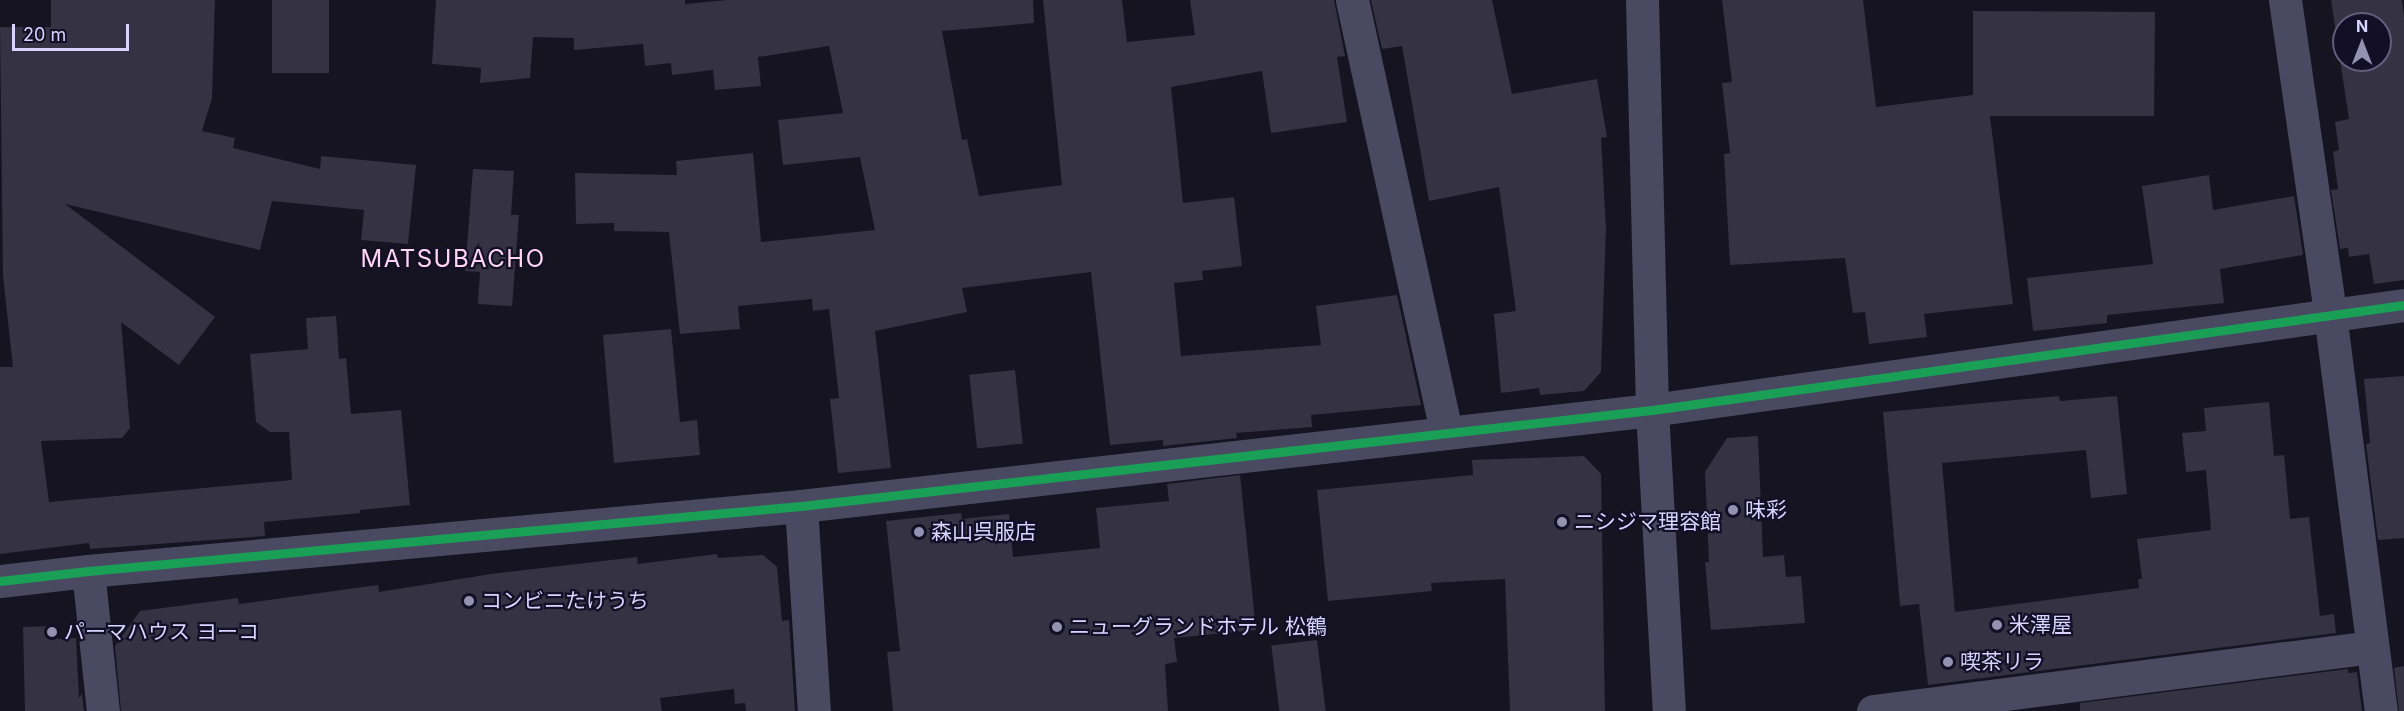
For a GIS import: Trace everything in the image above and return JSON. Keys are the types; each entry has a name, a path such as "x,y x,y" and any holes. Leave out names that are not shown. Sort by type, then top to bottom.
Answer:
{"street":[{"path":"1352,0 1446,432"},
{"path":"1642,0 1652,410 1669,711"},
{"path":"2285,0 2330,314 2381,711"},
{"path":"0,581 801,506 1652,410 2404,305"},
{"path":"801,506 814,711"},
{"path":"88,571 103,711"},
{"path":"1873,711 2371,647"}],"building":[{"path":"51,0 215,0 212,98 202,131 235,138 233,148 320,169 321,156 416,165 408,244 361,240 364,210 272,201 260,250 65,204 215,317 179,365 121,322 130,428 122,438 41,441 49,502 292,480 289,432 270,432 256,422 250,354 308,349 306,318 336,316 339,359 346,358 351,414 401,410 410,505 360,510 360,513 264,522 265,536 90,549 89,543 0,554 0,367 13,367 3,276 0,27 51,27"},
{"path":"272,0 329,0 329,73 272,73"},
{"path":"436,0 685,0 685,4 727,0 1033,0 1034,23 942,31 962,140 967,139 979,196 1062,185 1043,0 1122,0 1127,42 1195,35 1190,0 1334,0 1345,56 1337,57 1347,122 1271,133 1262,71 1171,87 1183,203 1234,197 1242,266 1202,271 1203,280 1174,283 1181,356 1321,345 1316,306 1397,295 1421,405 1311,415 1312,427 1236,433 1237,438 1163,446 1163,440 1110,445 1091,272 962,288 967,312 875,331 891,468 838,473 830,399 839,398 829,309 813,311 812,299 738,306 740,329 680,334 669,232 614,231 614,223 576,224 575,173 677,175 676,161 753,153 761,242 875,230 860,157 783,165 778,120 843,113 829,46 758,57 761,86 715,90 713,70 672,75 671,63 645,66 643,44 574,50 574,38 533,37 530,78 480,83 481,68 432,64"},
{"path":"1371,0 1492,0 1512,94 1597,79 1607,137 1601,138 1606,228 1601,372 1584,391 1540,395 1539,388 1501,393 1494,314 1516,311 1499,187 1429,201 1402,46 1382,49"},
{"path":"1722,0 1863,0 1876,107 1973,95 1973,11 2155,12 2154,116 1990,116 2013,304 1924,314 1927,337 1869,344 1865,312 1853,313 1845,258 1730,265 1724,154 1730,153 1722,83 1732,82"},
{"path":"2331,0 2402,0 2404,17 2404,280 2374,284 2369,254 2349,257 2348,248 2340,249 2331,190 2338,189 2333,152 2339,150 2335,122 2349,119 2342,72 2392,72 2392,12 2333,12"},
{"path":"473,169 514,171 511,215 519,215 512,306 478,304 480,272 465,271"},
{"path":"2209,175 2213,210 2294,196 2303,255 2220,269 2224,303 2107,315 2107,323 2033,331 2027,278 2153,264 2142,186"},
{"path":"671,329 680,422 697,420 700,455 614,463 603,335"},
{"path":"1015,370 1023,444 977,448 969,375"},
{"path":"2404,376 2404,538 2378,540 2366,444 2370,443 2364,379"},
{"path":"2059,396 2060,401 2117,396 2127,494 2091,498 2086,450 1942,463 1955,612 2139,588 2138,579 2142,579 2137,539 2211,530 2206,470 2186,472 2182,433 2206,431 2204,408 2269,402 2274,456 2284,455 2290,519 2309,517 2320,616 2334,614 2336,633 1928,685 1919,604 1900,606 1883,412"},
{"path":"1758,436 1763,557 1784,555 1786,577 1801,576 1805,623 1711,630 1705,562 1709,562 1705,472 1727,438"},
{"path":"1584,456 1601,474 1605,711 1510,711 1505,579 1431,583 1432,591 1328,601 1317,490 1473,475 1472,460"},
{"path":"1240,475 1256,630 1174,638 1177,662 1165,664 1168,711 893,711 887,652 900,651 886,521 961,513 962,519 1009,514 1013,557 1100,548 1096,508 1169,501 1167,484"},
{"path":"717,554 718,558 763,555 777,567 782,621 789,620 795,711 746,711 745,703 735,704 734,689 660,698 662,711 121,711 115,646 140,611 238,598 239,604 378,585 379,592 491,574 637,557 638,564"},
{"path":"58,626 58,639 76,638 79,698 82,693 84,711 25,711 23,627"},
{"path":"1317,640 1326,711 1279,711 1271,646"},
{"path":"2404,666 2404,711 2399,711 2394,668"},
{"path":"2348,669 2348,673 2357,672 2362,711 2080,711 2080,703"}],"cycle path":[{"path":"0,581 801,506 1652,410 2404,305"}],"place":[{"name":"味彩","path":"1733,510"},
{"name":"ニシジマ理容館","path":"1562,522"},
{"name":"森山呉服店","path":"919,532"},
{"name":"コンビニたけうち","path":"469,601"},
{"name":"米澤屋","path":"1997,625"},
{"name":"ニューグランドホテル 松鶴","path":"1057,627"},
{"name":"パーマハウス ヨーコ","path":"52,632"},
{"name":"喫茶リラ","path":"1948,662"}],"district":[{"name":"MATSUBACHO","path":"453,259"}]}
